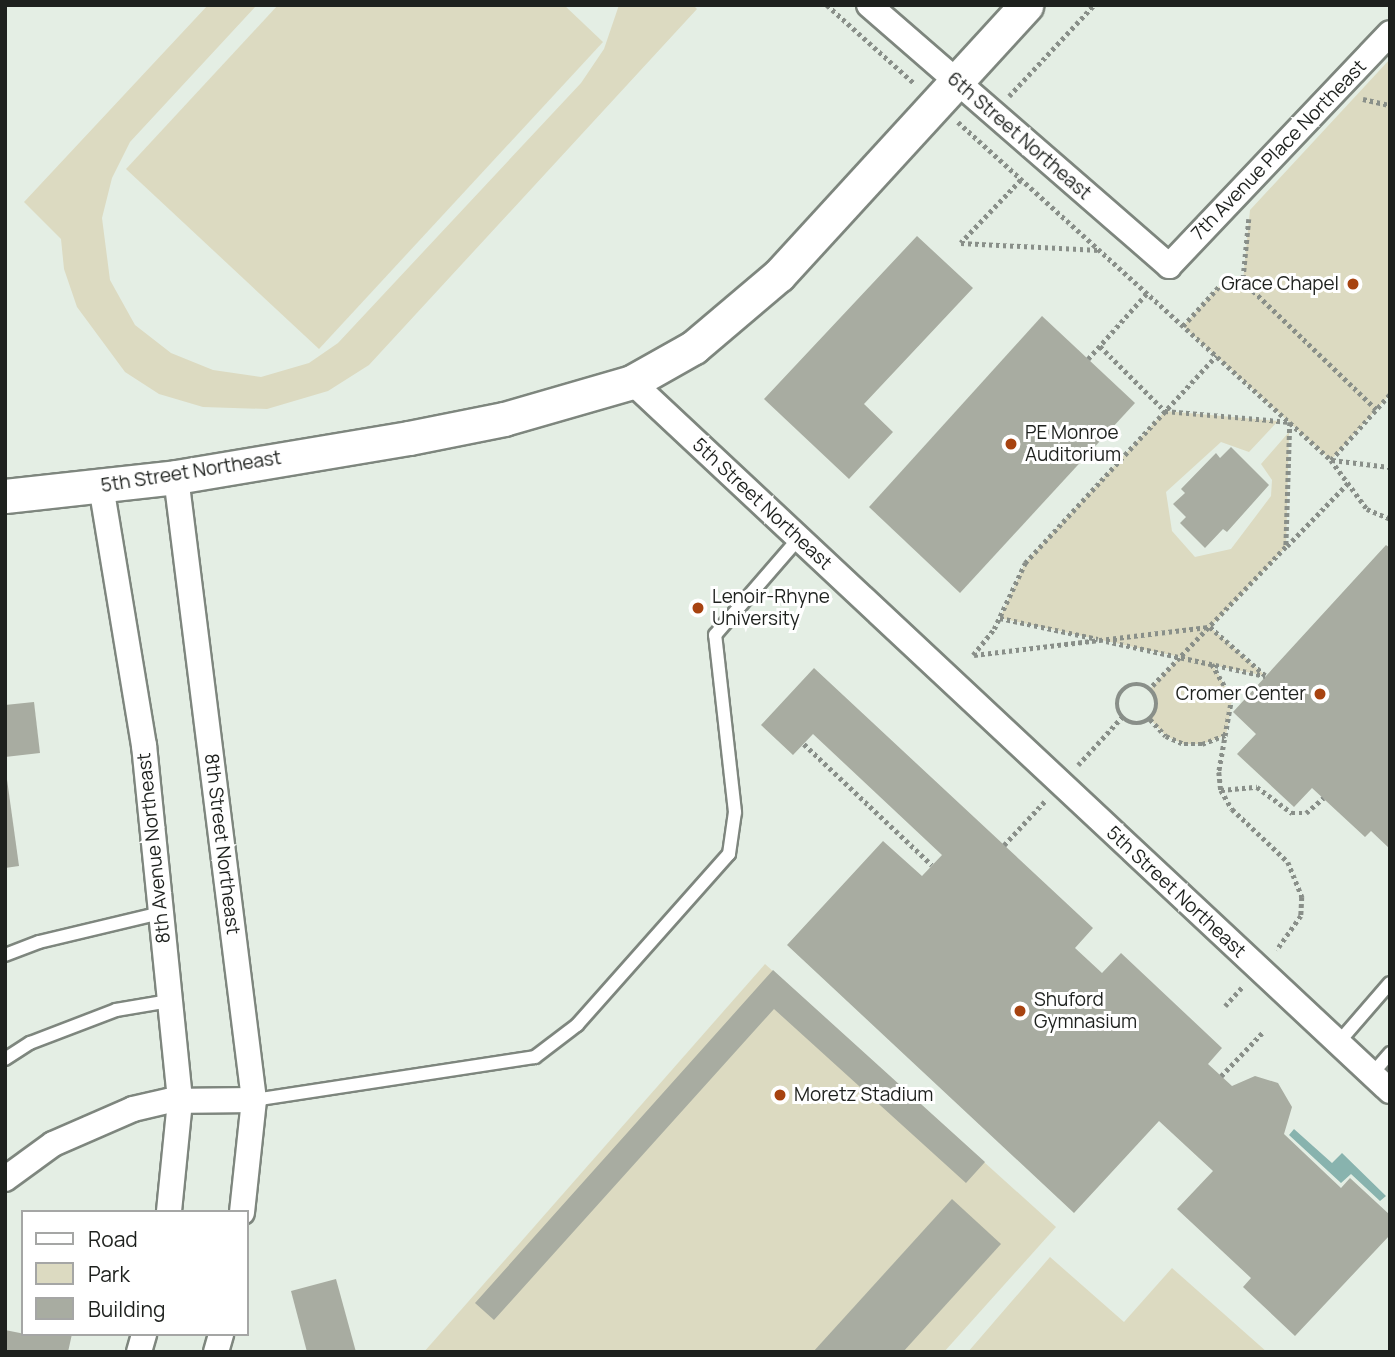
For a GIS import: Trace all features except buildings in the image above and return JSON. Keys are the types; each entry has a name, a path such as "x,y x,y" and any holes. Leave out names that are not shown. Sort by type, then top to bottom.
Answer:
{"street":[{"name":"6th Street Northeast","path":"869,5 947,92 993,113 1168,266"},
{"path":"632,382 694,347 779,275 1026,5"},
{"name":"7th Avenue Place Northeast","path":"1168,266 1390,33"},
{"name":"5th Street Northeast","path":"5,496 176,477 504,419 632,382 1390,1091"},
{"name":"8th Street Northeast","path":"176,477 254,1100 242,1210"},
{"name":"8th Avenue Northeast","path":"101,486 144,745 180,1101 169,1210"},
{"path":"5,1179 86,1126 133,1109 180,1101 254,1100"}],"lane":[{"path":"254,1100 526,1059 548,1049 577,1025 729,854 735,812 715,635 799,538"},
{"path":"5,955 39,942 161,913"},
{"path":"1338,1043 1390,983"},
{"path":"5,1059 30,1043 116,1010 169,1001"},
{"path":"1372,1074 1390,1052"}],"path":[{"path":"827,5 947,92 972,135 1331,460 1367,509 1390,519"},
{"path":"972,135 1094,5"},
{"path":"1363,87 1355,97 1390,105"},
{"path":"1021,179 961,243 1100,250"},
{"path":"1243,281 1250,210"},
{"path":"1183,326 1223,282 1243,281 1376,409"},
{"path":"1088,359 1147,293"},
{"path":"1100,346 1165,411 1290,422"},
{"path":"1000,618 1101,640 1180,657 1266,676 1210,627 1101,640 973,655 1000,618 1025,563 1216,356"},
{"path":"1331,460 1390,394"},
{"path":"1286,547 1290,422"},
{"path":"1331,460 1390,467"},
{"path":"1150,689 1348,483"},
{"path":"1212,664 1232,698 1219,772 1221,790 1232,809 1288,862 1297,879 1301,916 1282,944"},
{"path":"1138,684 1150,689 1156,707 1150,719 1138,724 1125,721 1116,704 1126,687 1138,684"},
{"path":"1150,719 1166,736 1184,744 1202,744 1226,735"},
{"path":"804,744 932,865"},
{"path":"1221,790 1257,787 1292,813 1306,813 1323,798"},
{"path":"1222,1076 1264,1031"}],"green space":[{"path":"208,5 257,5 130,142 112,178 102,218 110,280 135,325 171,353 213,370 261,377 309,363 338,343 581,83 604,49 619,5 693,5 697,9 369,365 328,391 267,409 203,407 159,394 125,372 77,307 64,269 61,239 24,202"},
{"path":"278,5 564,5 603,42 319,349 126,169"},
{"path":"1390,59 1390,394 1331,460 1183,326 1223,282 1243,281 1250,210"},
{"path":"1165,411 1278,421 1249,452 1221,442 1166,492 1172,531 1195,557 1231,549 1271,496 1272,480 1261,464 1289,432 1286,547 1210,627 1266,676 1213,665 1232,698 1229,720 1226,735 1202,744 1184,744 1166,736 1150,719 1156,707 1150,689 1180,657 1000,618 1025,563"},
{"name":"Moretz Stadium","path":"765,964 1056,1227 944,1352 424,1352"},
{"path":"1050,1257 1124,1322 1172,1268 1267,1352 968,1352"}],"water":[{"path":"1294,1129 1332,1163 1342,1153 1386,1196 1380,1201 1351,1174 1341,1183 1289,1135"}],"place":[{"name":"Grace Chapel","path":"1353,284"},
{"name":"PE Monroe Auditorium","path":"1011,444"},
{"name":"Lenoir-Rhyne University","path":"698,608"},
{"name":"Cromer Center","path":"1320,694"},
{"name":"Shuford Gymnasium","path":"1020,1011"},
{"name":"Moretz Stadium","path":"780,1095"}]}
